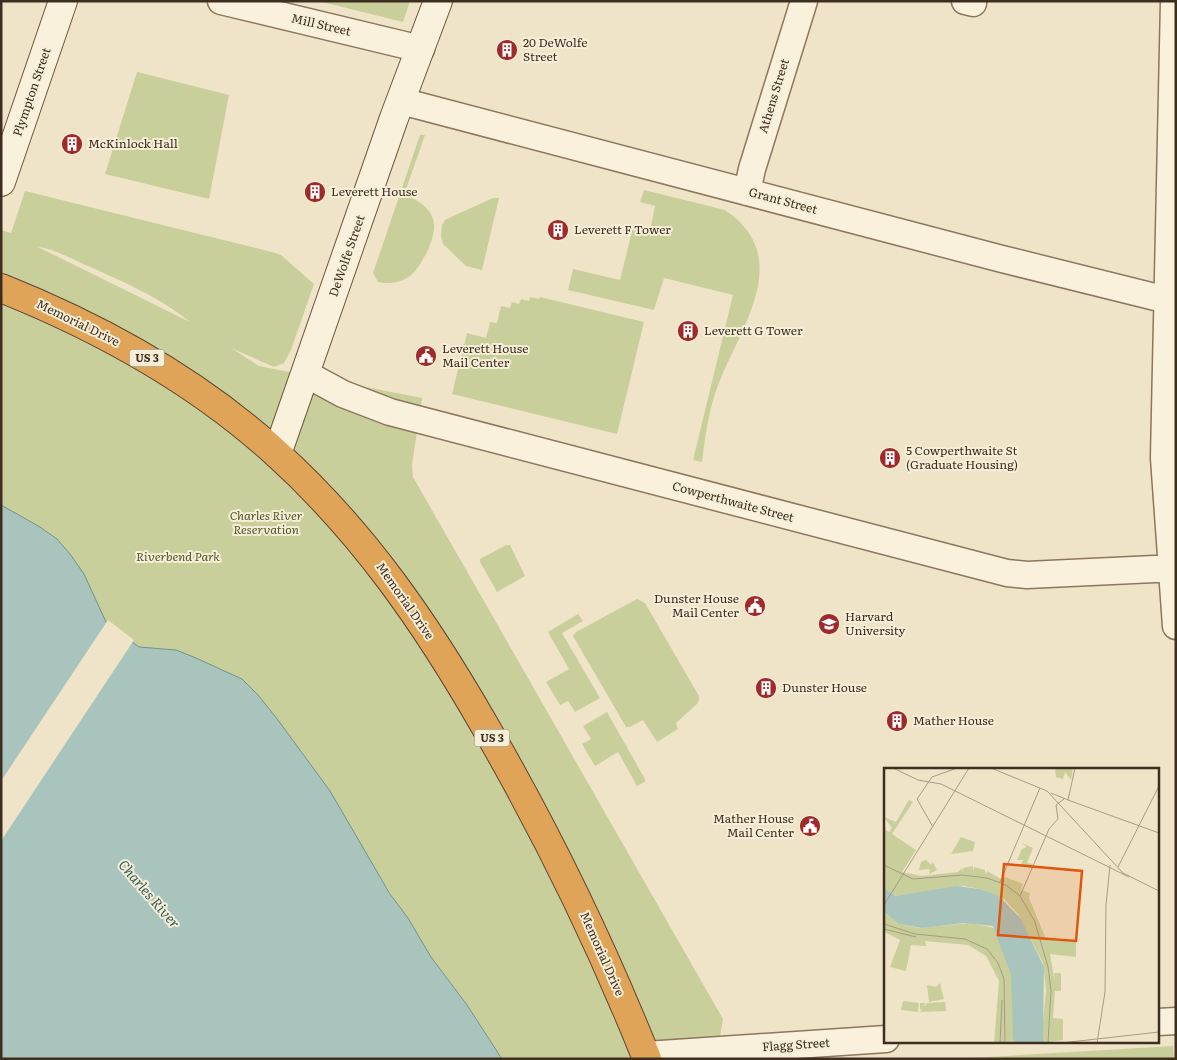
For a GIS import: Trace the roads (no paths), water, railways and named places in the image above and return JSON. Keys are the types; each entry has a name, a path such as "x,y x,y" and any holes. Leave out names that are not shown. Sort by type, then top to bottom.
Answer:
{"highway":[{"name":"Memorial Drive","path":"1,288 56,310 142,355 202,395 278,454 334,511 380,565 415,612 462,686 509,767 550,844 607,962 647,1057"}],"street":[{"name":"Plympton Street","path":"1,182 63,1"},
{"name":"Mill Street","path":"220,1 421,49"},
{"name":"DeWolfe Street","path":"278,454 400,101 438,1"},
{"name":"Athens Street","path":"747,192 752,169 804,1"},
{"path":"1174,1 1164,458 1176,626"},
{"name":"Grant Street","path":"400,101 1167,300"},
{"name":"Cowperthwaite Street","path":"306,374 343,394 390,412 999,572 1027,575 1173,568"},
{"path":"1160,1022 1176,1021"},
{"name":"Flagg Street","path":"647,1057 884,1039"}],"water":[{"name":"Charles River","path":"1,505 57,539 84,574 106,622 139,647 176,650 196,658 242,679 258,695 330,791 390,894 502,1059 1,1059"}],"place":[{"name":"20 DeWolfe Street","path":"507,50"},
{"name":"McKinlock Hall","path":"72,144"},
{"name":"Leverett House","path":"315,192"},
{"name":"Leverett F Tower","path":"558,230"},
{"name":"Leverett G Tower","path":"688,331"},
{"name":"Leverett House Mail Center","path":"426,356"},
{"name":"5 Cowperthwaite St (Graduate Housing)","path":"890,458"},
{"name":"Dunster House Mail Center","path":"755,606"},
{"name":"Harvard University","path":"829,624"},
{"name":"Dunster House","path":"766,688"},
{"name":"Mather House","path":"897,721"},
{"name":"Mather House Mail Center","path":"810,826"}],"park label":[{"name":"Charles River Reservation","path":"266,523"},
{"name":"Riverbend Park","path":"178,557"}]}
